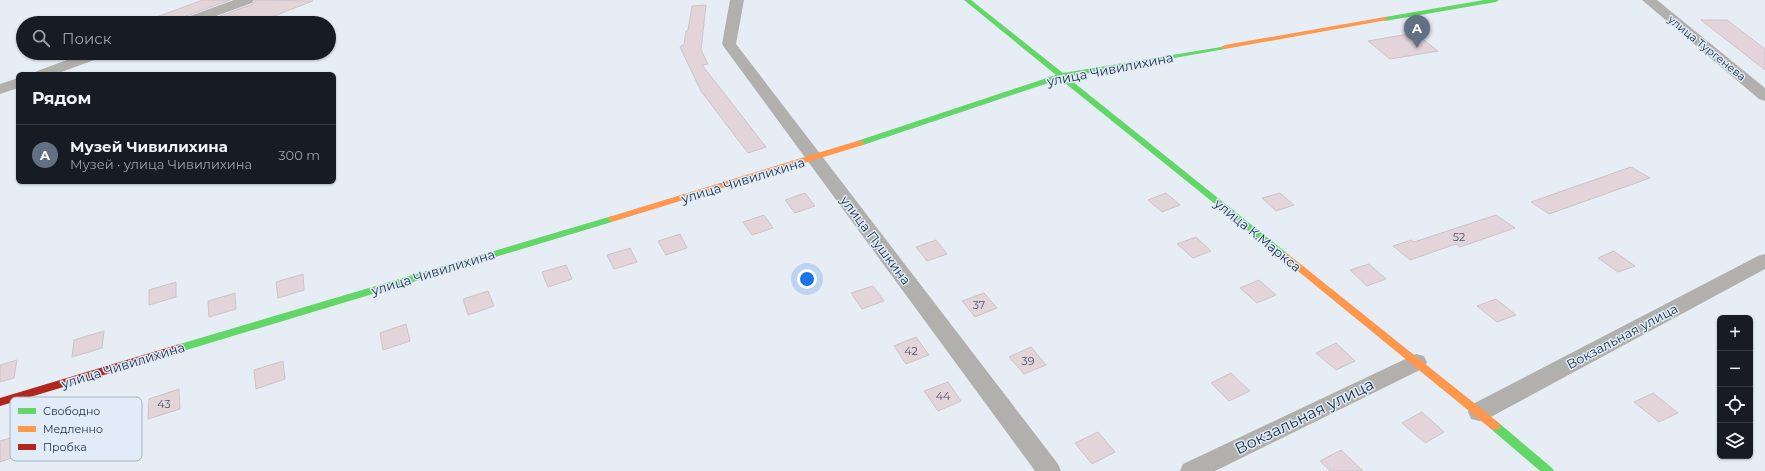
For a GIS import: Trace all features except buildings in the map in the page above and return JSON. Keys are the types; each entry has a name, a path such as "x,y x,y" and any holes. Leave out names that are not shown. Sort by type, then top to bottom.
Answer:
{"street":[{"path":"203,16 247,0"},
{"name":"улица Пушкина","path":"737,0 729,44 1049,471"},
{"name":"улица К.Маркса","path":"967,0 1479,412 1548,471"},
{"name":"улица Чивилихина","path":"17,397 815,158 1061,76 1496,0"},
{"name":"улица Тургенева","path":"1649,0 1765,96"},
{"path":"48,72 81,60"},
{"path":"0,89 16,84"},
{"name":"Вокзальная улица","path":"1479,412 1765,261"},
{"name":"Вокзальная улица","path":"1192,471 1416,362"},
{"name":"улица Чивилихина","path":"0,402 10,399"}],"traffic: fast":[{"path":"967,0 1285,256"},
{"path":"1385,19 1496,0"},
{"path":"860,143 1061,76 1225,47"},
{"path":"180,348 612,219"},
{"path":"1495,426 1548,471"}],"traffic: slow":[{"path":"1225,47 1385,19"},
{"path":"612,219 860,143"},
{"path":"1285,256 1495,426"}],"traffic: jam":[{"path":"17,397 180,348"},
{"path":"0,402 10,399"}],"place":[{"name":"Музей Чивилихина","path":"1417,48"}]}
